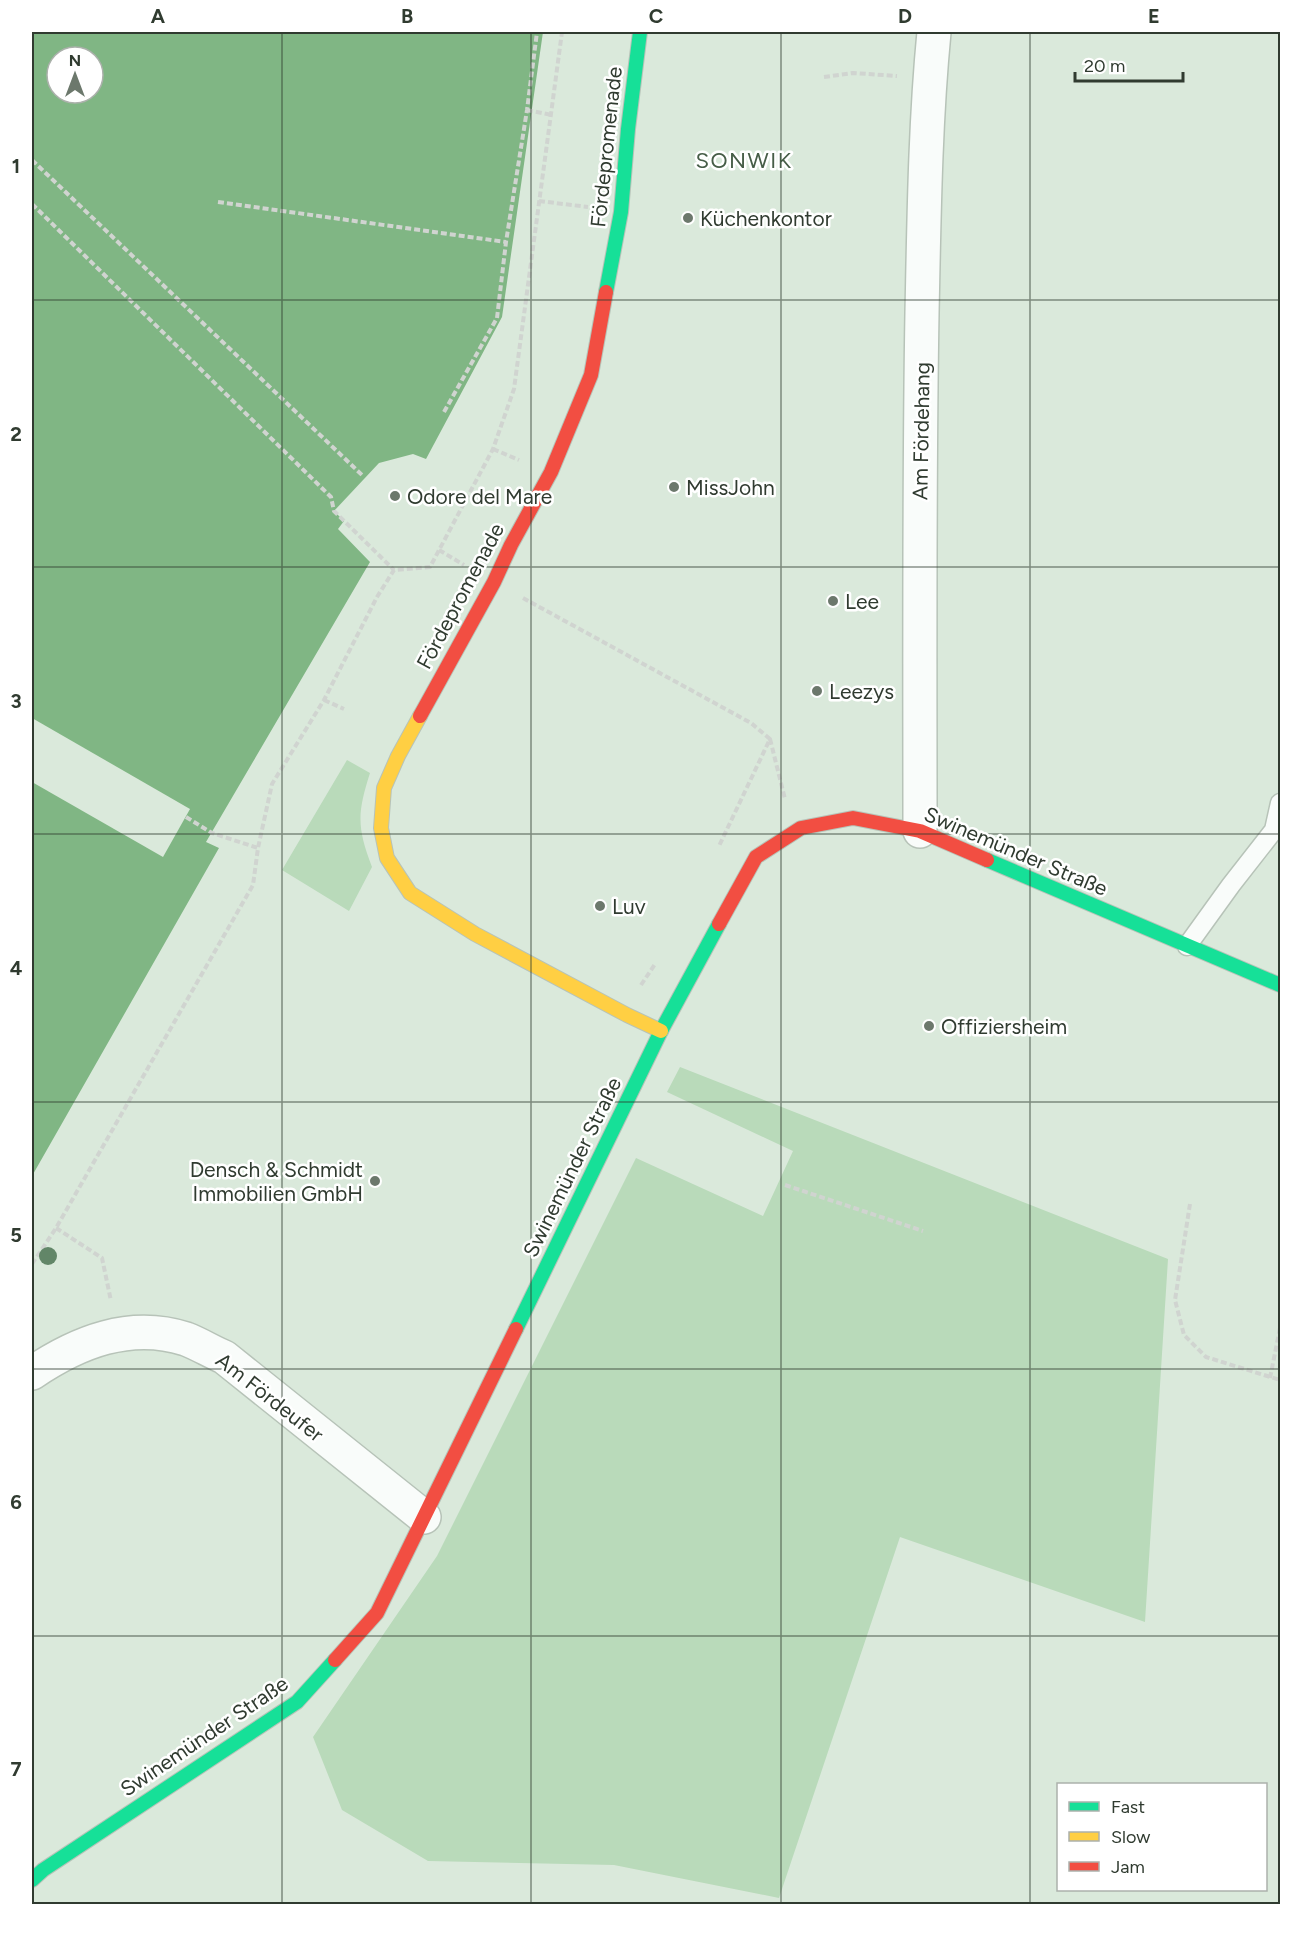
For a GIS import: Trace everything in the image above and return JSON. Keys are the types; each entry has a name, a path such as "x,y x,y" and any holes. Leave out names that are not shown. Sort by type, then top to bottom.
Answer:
{"street":[{"name":"Fördepromenade","path":"640,32 621,212 591,375 550,472 494,582 404,744 384,788 381,828 387,858 410,893 456,922 627,1015 661,1031"},
{"name":"Am Fördehang","path":"920,831 920,442 929,79 934,32"},
{"name":"Swinemünder Straße","path":"32,1880 43,1870 297,1702 377,1613 661,1031 756,857 801,828 853,818 920,831 1281,985"},
{"name":"Am Fördeufer","path":"32,1373 55,1357 86,1342 118,1335 151,1332 186,1339 224,1357 424,1517"}],"lane":[{"path":"1187,946 1274,830 1281,803"}],"path":[{"path":"444,412 497,318 537,32"},
{"path":"32,204 331,497 334,511 394,570 430,567 493,449 514,389 562,32"},
{"path":"824,77 853,73 906,77"},
{"path":"527,111 552,115"},
{"path":"32,160 362,476"},
{"path":"539,201 621,212"},
{"path":"218,202 506,242"},
{"path":"32,1264 56,1228 253,885 258,848 272,784 324,700 377,597 394,570"},
{"path":"494,582 751,723 770,739 787,806"},
{"path":"324,700 344,709"},
{"path":"715,854 770,739"},
{"path":"186,817 212,832 258,848"},
{"path":"640,987 658,958"},
{"path":"785,1185 923,1231"},
{"path":"1190,1204 1175,1300 1184,1335 1206,1357 1281,1380"},
{"path":"56,1228 102,1258 118,1335"},
{"path":"1270,1378 1281,1328"}],"shaded area":[{"path":"32,32 543,32 502,317 426,459 413,454 379,463 334,511 344,521 338,529 370,562 206,842 219,848 32,1176"},
{"path":"347,760 370,773 360,820 372,867 349,911 282,870"},
{"path":"680,1067 1168,1259 1145,1622 900,1537 779,1898 614,1865 428,1861 342,1810 313,1737 437,1556 636,1158 763,1216 793,1151 667,1092"}],"pier":[{"path":"32,718 190,809 163,857 32,782"}],"traffic: fast":[{"path":"606,292 621,212 640,32"},
{"path":"987,860 1280,985"},
{"path":"516,1329 661,1031 719,924"},
{"path":"32,1880 43,1870 297,1702 335,1660"}],"traffic: slow":[{"path":"420,716 384,788 381,828 387,858 410,893 475,934 661,1031"}],"traffic: jam":[{"path":"420,716 494,582 511,545 551,472 591,375 606,292"},
{"path":"719,924 756,857 801,828 853,818 920,831 987,860"},
{"path":"335,1660 377,1613 516,1329"}],"place":[{"name":"Küchenkontor","path":"688,218"},
{"name":"MissJohn","path":"674,487"},
{"name":"Odore del Mare","path":"395,496"},
{"name":"Lee","path":"833,601"},
{"name":"Leezys","path":"817,691"},
{"name":"Luv","path":"600,906"},
{"name":"Offiziersheim","path":"929,1026"},
{"name":"Densch & Schmidt Immobilien GmbH","path":"375,1181"}],"district":[{"name":"SONWIK","path":"744,160"}]}
